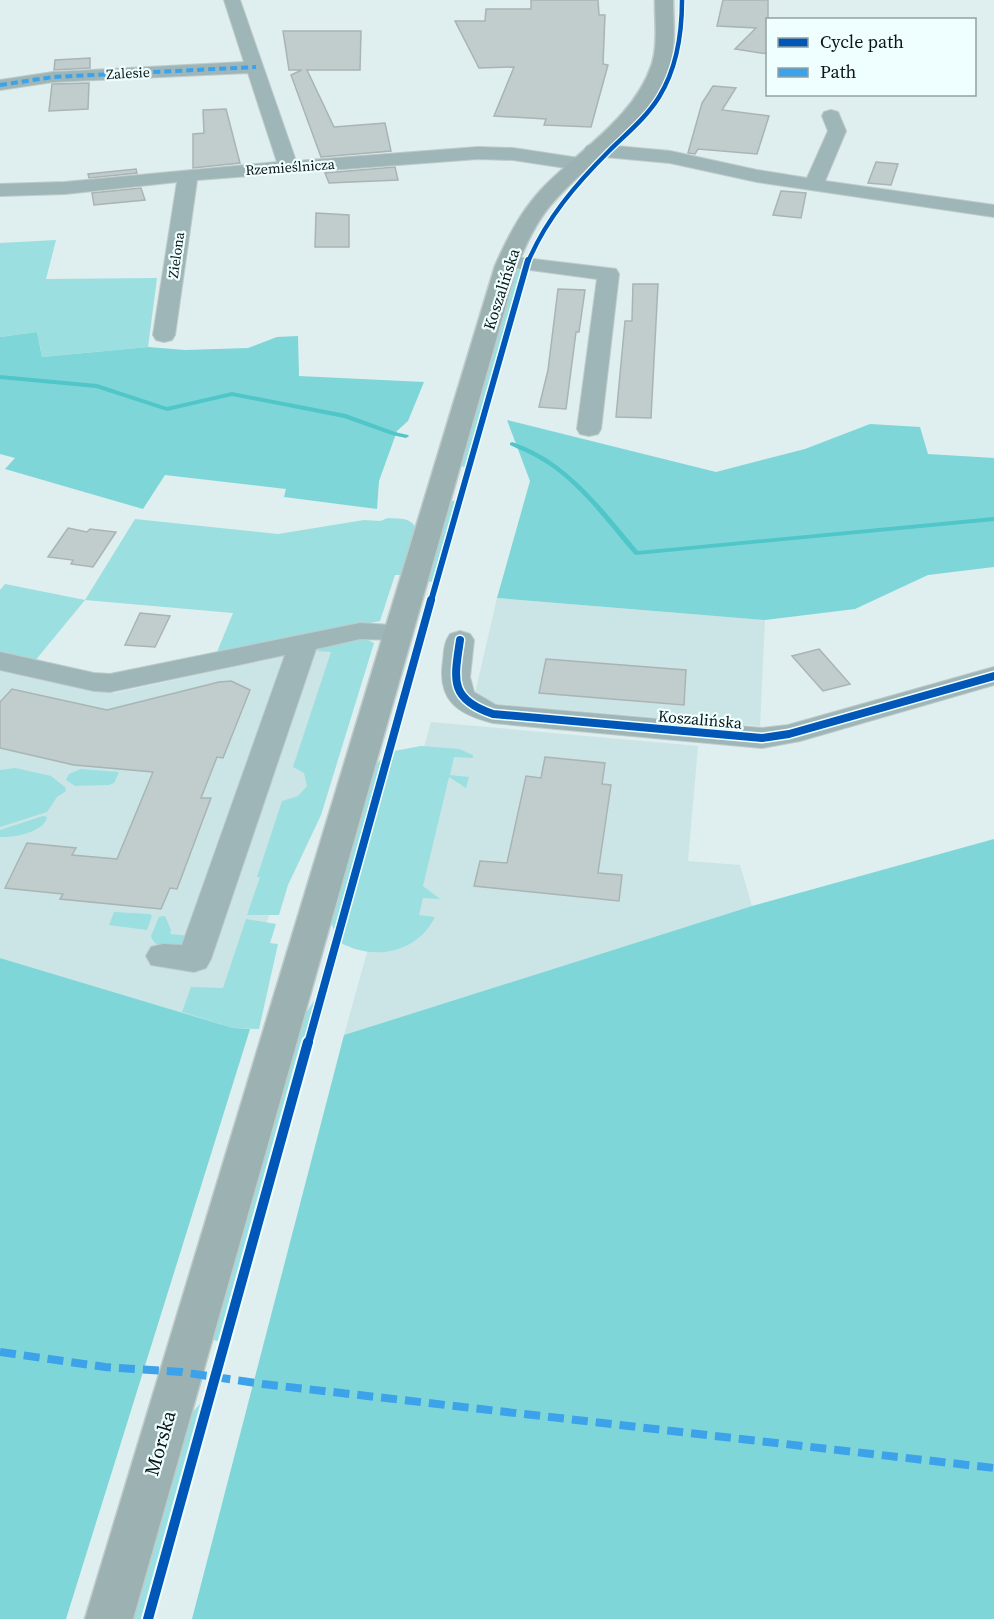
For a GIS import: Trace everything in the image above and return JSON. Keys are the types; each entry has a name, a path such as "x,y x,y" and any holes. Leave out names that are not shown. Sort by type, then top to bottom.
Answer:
{"main road":[{"name":"Koszalińska","path":"281,1034 508,262 521,233 535,212 636,107 657,76 663,50 664,0"},
{"name":"Morska","path":"109,1619 281,1034"}],"street":[{"path":"232,0 288,167"},
{"name":"Zalesie","path":"0,85 52,76 256,67"},
{"path":"814,184 837,131 831,116"},
{"name":"Rzemieślnicza","path":"0,190 65,188 188,175 478,153 670,157 757,176 994,211"},
{"name":"Zielona","path":"164,335 188,175"},
{"path":"508,262 608,273 589,429"},
{"path":"0,661 94,682 110,682 360,632 398,632"},
{"name":"Koszalińska","path":"460,640 455,683 457,693 478,710 493,714 762,738 789,734 994,676"},
{"path":"163,956 194,959 304,642"}],"shaded area":[{"path":"56,240 46,279 157,278 148,347 42,357 37,332 0,337 0,243"},
{"path":"522,269 466,467 459,466 515,270"},
{"path":"37,332 42,357 148,347 185,350 248,348 277,337 298,336 299,376 424,382 408,421 397,431 379,481 377,509 284,497 286,489 165,475 143,509 5,469 15,458 0,454 0,337"},
{"path":"507,420 716,472 805,449 870,424 920,427 928,454 994,458 994,567 928,575 855,609 765,620 497,598 530,481"},
{"path":"450,501 456,501 433,582 426,581"},
{"path":"388,518 408,520 416,528 402,575 395,575 380,621 217,652 233,613 85,600 135,519 278,534 364,520 380,521"},
{"path":"5,584 85,600 34,662 0,655 0,590"},
{"path":"497,598 765,620 760,726 473,702"},
{"path":"364,638 374,643 321,815 288,885 279,915 247,915 282,801 298,796 307,786 304,773 293,767 331,652 316,651 336,642"},
{"path":"357,640 233,1028 0,958 0,669 115,693"},
{"path":"431,722 698,746 688,861 740,865 752,906 344,1035"},
{"path":"421,746 459,749 473,755 473,758 454,757 450,775 469,777 466,788 449,777 423,886 440,899 423,898 419,915 435,917 418,939 406,946 381,952 354,949 341,943 394,751"},
{"path":"382,758 334,931 330,917 372,769"},
{"path":"15,768 51,776 65,787 66,791 57,797 47,812 0,827 0,770"},
{"path":"81,769 119,772 114,783 109,785 75,786 66,780 69,774"},
{"path":"43,816 47,817 45,822 35,830 20,835 0,837 0,830"},
{"path":"994,839 994,1619 192,1619 344,1035 752,906"},
{"path":"114,912 152,916 147,930 109,925"},
{"path":"165,916 171,930 170,934 190,936 187,941 170,948 158,945 154,941 151,936 159,917"},
{"path":"246,919 276,924 270,943 278,944 259,1029 233,1028 182,1012 191,987 223,988"},
{"path":"0,958 233,1028 250,1029 66,1619 0,1619"},
{"path":"316,998 218,1341 213,1340 211,1335 299,1023"},
{"path":"202,1402 141,1619 130,1619 188,1417"}],"building":[{"path":"531,0 598,0 599,15 605,15 603,64 608,65 591,127 544,125 546,119 494,116 514,67 479,68 455,21 485,21 486,9 531,9"},
{"path":"723,0 768,0 766,54 735,49 756,28 717,26"},
{"path":"283,31 361,31 360,70 307,70 334,127 385,123 391,151 321,157 291,75 302,70 289,70"},
{"path":"90,58 90,68 54,70 55,60"},
{"path":"89,83 88,109 49,111 52,84"},
{"path":"713,86 736,88 722,110 769,116 757,154 698,149 695,154 688,153 702,103"},
{"path":"226,109 240,163 193,168 193,134 204,133 203,110"},
{"path":"876,162 898,164 891,185 868,183"},
{"path":"395,167 398,180 329,183 325,173"},
{"path":"136,169 137,173 89,178 88,174"},
{"path":"141,188 145,200 94,205 92,193"},
{"path":"781,191 806,193 801,218 773,215"},
{"path":"316,213 349,215 349,247 315,247"},
{"path":"633,284 658,284 651,418 616,417 625,321 632,321"},
{"path":"558,289 585,290 579,332 576,332 566,409 539,407 548,370"},
{"path":"68,528 87,532 90,529 116,532 93,567 71,564 73,560 48,557"},
{"path":"140,613 170,616 155,647 125,645"},
{"path":"819,649 850,684 823,691 792,656"},
{"path":"546,659 686,670 684,705 539,693"},
{"path":"231,681 250,690 223,758 217,757 201,798 211,798 177,889 170,888 161,909 60,899 63,894 5,888 27,843 76,848 72,855 117,859 153,772 74,765 0,748 0,702 12,689 107,710"},
{"path":"545,757 605,763 602,784 611,785 598,873 622,875 619,901 474,886 480,861 507,863 526,776 541,778"}],"waterway":[{"path":"0,377 97,386 167,409 232,394 346,416 394,434 406,436"},
{"path":"512,444 550,462 566,475 636,553 994,519"}],"marked path":[{"path":"0,85 53,77 256,67"},
{"path":"0,1352 105,1367 181,1372 263,1384 994,1468"}],"cycle path":[{"path":"148,1619 278,1156 336,936 525,268 541,235 561,205 659,97 670,75 677,50 682,0"},
{"path":"460,640 456,666 457,687 467,703 493,714 762,738 789,734 994,676"}]}
